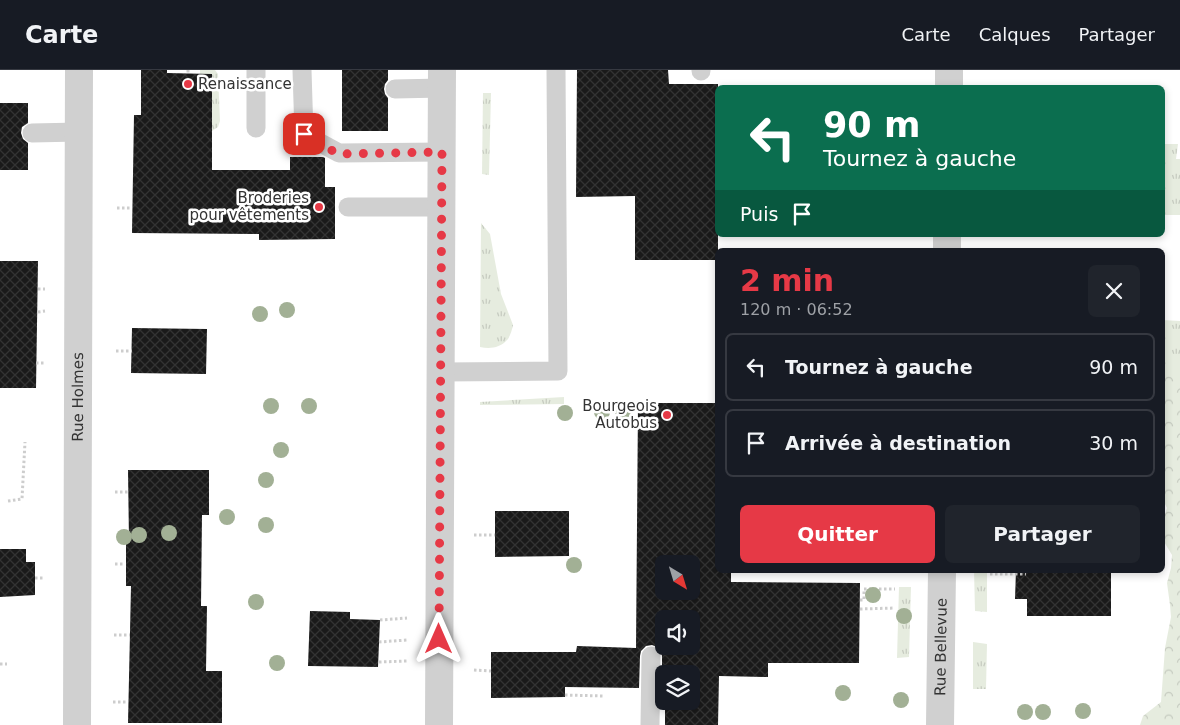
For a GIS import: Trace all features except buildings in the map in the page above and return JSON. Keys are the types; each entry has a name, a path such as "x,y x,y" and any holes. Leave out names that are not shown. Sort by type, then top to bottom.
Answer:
{"street":[{"name":"Rue Holmes","path":"77,725 79,70"},
{"path":"949,70 949,85"},
{"path":"439,725 442,79"},
{"name":"Rue Bellevue","path":"940,725 942,573"}],"lane":[{"path":"256,70 256,128"},
{"path":"302,70 304,134 338,154 442,152"},
{"path":"441,372 558,371 556,70"},
{"path":"395,89 442,79"},
{"path":"32,133 79,132"},
{"path":"348,207 441,207"},
{"path":"650,725 651,656"}],"path":[{"path":"117,208 132,208"},
{"path":"38,289 45,289"},
{"path":"38,312 45,311"},
{"path":"116,351 132,351"},
{"path":"36,363 45,363"},
{"path":"8,501 22,499 24,442"},
{"path":"115,492 128,492"},
{"path":"474,535 495,535"},
{"path":"114,564 125,564"},
{"path":"990,574 1026,574"},
{"path":"35,578 45,578"},
{"path":"860,600 864,600 864,589 895,589"},
{"path":"860,608 895,608"},
{"path":"380,620 407,618"},
{"path":"114,635 130,635"},
{"path":"379,642 407,640"},
{"path":"379,662 407,661"},
{"path":"0,664 7,664"},
{"path":"474,670 491,671"},
{"path":"565,696 603,696"},
{"path":"113,702 128,702"}],"green space":[{"path":"200,70 215,70 218,74 220,121 218,127 212,131 212,74 200,74"},
{"path":"483,93 491,93 489,175 482,174"},
{"path":"1165,144 1178,144 1176,159 1180,159 1180,215 1165,215"},
{"path":"481,223 490,234 501,294 513,325 507,340 501,345 491,348 480,347"},
{"path":"1165,320 1180,321 1180,373 1165,373"},
{"path":"1165,373 1180,373 1180,725 1140,725 1143,716 1161,702 1165,648 1171,617 1167,583 1172,555 1165,543 1165,514 1167,508 1165,504"},
{"path":"564,397 564,404 480,405 480,402"},
{"path":"974,573 987,573 987,612 975,611"},
{"path":"899,587 911,587 909,657 897,658"},
{"path":"973,642 987,644 986,689 973,689"}],"place":[{"name":"Renaissance","path":"188,84"},
{"name":"Broderies pour vêtements","path":"319,207"},
{"name":"Bourgeois Autobus","path":"667,415"}],"route":[{"path":"304,134 338,154 442,152 439,639"}]}
